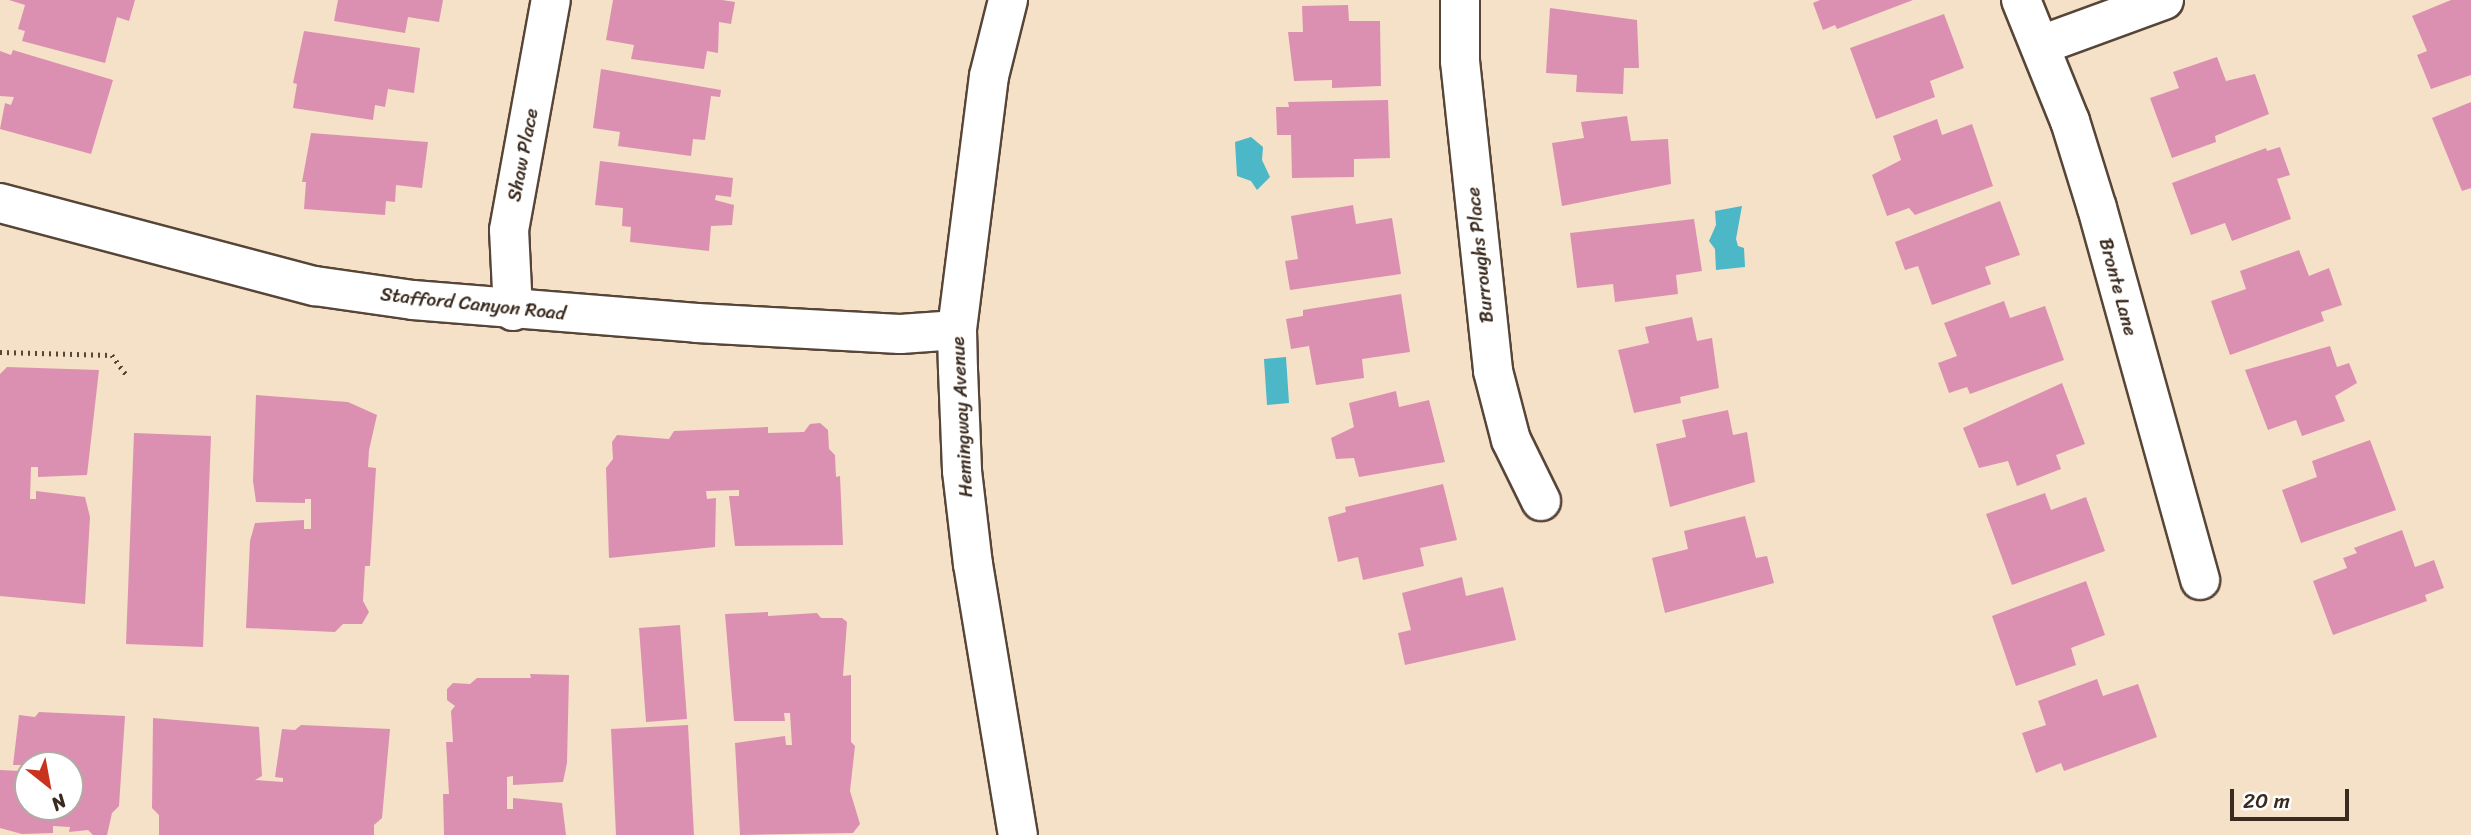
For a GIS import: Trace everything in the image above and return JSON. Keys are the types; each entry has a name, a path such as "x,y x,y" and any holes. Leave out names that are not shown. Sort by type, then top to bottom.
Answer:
{"street":[{"name":"Shaw Place","path":"513,311 509,230 551,0"},
{"name":"Hemingway Avenue","path":"1008,0 989,76 957,330 962,471 973,564 1018,835"},
{"name":"Burroughs Place","path":"1460,0 1460,61 1493,371 1511,440 1541,501"},
{"name":"Bronte Lane","path":"2021,0 2040,45 2097,208 2200,580"},
{"path":"2040,45 2164,0"},
{"name":"Stafford Canyon Road","path":"0,204 315,286 513,311 900,334 957,330"}],"path":[{"path":"0,352 19,349 112,355 127,376"}],"water":[{"path":"1251,137 1263,147 1262,160 1270,177 1257,190 1251,181 1237,176 1235,142"},
{"path":"1742,206 1736,239 1738,246 1744,248 1745,267 1716,270 1715,249 1709,241 1716,225 1715,211"},
{"path":"1286,357 1289,403 1267,405 1264,359"}],"building":[{"path":"9,0 135,0 129,21 117,17 105,63 22,41 25,31 18,29 25,5"},
{"path":"338,0 443,0 439,22 408,17 405,33 334,21"},
{"path":"613,0 735,2 731,24 719,22 718,53 707,51 704,69 631,59 634,45 606,40"},
{"path":"1820,0 1913,0 1837,29 1835,25 1823,30 1813,3"},
{"path":"2451,0 2471,0 2471,75 2431,89 2417,55 2427,51 2412,16"},
{"path":"1348,5 1349,21 1380,21 1381,86 1332,88 1332,80 1294,81 1288,32 1303,32 1302,6"},
{"path":"1550,8 1637,20 1639,68 1624,68 1623,94 1576,92 1577,75 1546,73"},
{"path":"1944,14 1964,68 1930,81 1935,97 1876,119 1850,48"},
{"path":"304,31 420,48 414,93 388,89 385,107 375,105 373,120 293,108 297,84 293,83"},
{"path":"13,50 113,80 91,154 0,129 5,103 11,105 14,97 0,96 0,51 11,55"},
{"path":"2217,57 2226,81 2255,74 2269,114 2215,136 2216,142 2172,158 2150,98 2179,88 2173,72"},
{"path":"601,69 721,90 720,97 711,96 705,140 693,139 691,156 618,146 620,132 593,128"},
{"path":"1388,100 1390,158 1354,159 1354,177 1292,178 1291,135 1277,135 1276,107 1289,107 1288,102"},
{"path":"2471,102 2471,188 2462,191 2432,118"},
{"path":"1627,116 1631,141 1668,139 1671,184 1562,206 1552,143 1584,138 1581,122"},
{"path":"1937,119 1942,135 1972,124 1993,186 1915,215 1909,208 1887,216 1872,175 1901,160 1893,136"},
{"path":"311,133 428,142 422,188 396,185 395,202 386,201 385,215 304,209 306,182 302,182"},
{"path":"2280,147 2290,175 2277,179 2291,219 2232,241 2225,223 2191,235 2172,183 2266,148 2267,151"},
{"path":"600,161 733,178 731,197 716,195 715,200 734,205 732,225 711,226 709,251 630,242 631,227 622,226 623,208 595,205"},
{"path":"2000,201 2020,255 1985,267 1991,284 1932,305 1918,266 1905,270 1895,242"},
{"path":"1353,205 1356,224 1392,218 1401,274 1290,290 1285,261 1298,259 1291,216"},
{"path":"1694,219 1702,271 1676,275 1678,294 1615,302 1613,284 1577,288 1570,233"},
{"path":"2299,250 2309,276 2329,268 2342,305 2321,312 2324,321 2230,355 2211,301 2246,289 2240,271"},
{"path":"1401,294 1410,352 1362,359 1364,378 1316,385 1309,346 1291,349 1286,319 1303,316 1303,310"},
{"path":"2004,301 2010,318 2045,306 2064,360 1970,394 1967,387 1949,393 1938,363 1957,356 1944,323"},
{"path":"1692,317 1697,341 1712,338 1719,388 1680,397 1681,403 1634,413 1618,350 1649,343 1645,327"},
{"path":"2330,346 2337,367 2349,363 2357,383 2335,396 2345,421 2302,436 2296,420 2268,430 2245,370"},
{"path":"7,367 99,370 87,475 38,477 38,467 31,467 30,499 36,499 36,491 85,497 90,517 85,604 0,596 0,374"},
{"path":"2062,383 2085,444 2056,455 2061,469 2017,486 2008,461 1979,468 1963,428"},
{"path":"1396,391 1399,407 1429,400 1445,462 1359,477 1354,458 1336,459 1331,438 1354,427 1349,403"},
{"path":"256,395 348,402 377,415 368,467 376,468 370,566 365,566 363,601 369,612 362,624 343,624 335,632 246,628 250,541 255,523 304,520 304,529 311,529 311,499 305,499 305,503 256,502 253,481"},
{"path":"1728,410 1733,435 1747,432 1755,482 1670,507 1656,444 1686,437 1682,420"},
{"path":"820,423 828,430 829,449 835,455 836,477 840,476 843,545 735,546 729,496 739,496 739,490 706,491 707,499 716,498 715,547 609,558 606,468 613,459 612,442 617,435 669,439 674,431 768,427 768,433 804,432 810,424"},
{"path":"134,433 211,436 203,647 126,644"},
{"path":"2370,440 2396,510 2301,543 2282,490 2317,477 2312,461"},
{"path":"1443,484 1457,540 1420,548 1424,566 1363,580 1358,557 1338,562 1328,517 1346,512 1345,507"},
{"path":"2045,493 2051,510 2086,497 2105,551 2012,585 1986,514"},
{"path":"1745,516 1756,558 1767,556 1774,583 1665,613 1652,558 1688,549 1684,531"},
{"path":"2402,530 2415,567 2434,560 2444,588 2425,595 2427,601 2333,635 2313,581 2347,568 2343,558 2357,553 2354,548"},
{"path":"1462,577 1466,596 1503,587 1516,640 1405,665 1398,633 1411,630 1402,593"},
{"path":"2086,581 2105,635 2071,648 2076,665 2016,686 1992,616"},
{"path":"768,612 768,616 817,613 821,618 842,618 847,622 843,676 851,675 851,742 855,746 850,791 860,824 853,833 740,835 735,743 785,736 786,745 792,745 790,713 784,713 785,721 734,721 725,614"},
{"path":"680,625 687,719 646,722 639,628"},
{"path":"530,674 569,675 567,763 563,782 513,785 513,776 507,777 507,809 513,809 513,798 562,803 566,835 444,835 443,794 449,794 446,742 453,742 451,711 455,706 447,700 447,689 453,683 470,684 477,678 531,678"},
{"path":"2097,679 2103,696 2138,684 2157,737 2064,771 2061,763 2036,773 2022,733 2046,725 2038,701"},
{"path":"39,712 125,716 119,806 112,813 107,835 93,835 88,830 69,832 70,827 53,826 53,833 22,834 0,828 0,770 14,771 14,821 84,821 84,751 15,751 19,715 35,717"},
{"path":"153,718 259,727 262,776 255,780 283,782 283,778 275,777 282,729 295,730 301,725 390,729 382,818 374,825 374,835 159,835 159,815 152,808"},
{"path":"688,725 694,835 616,835 611,729"}]}
